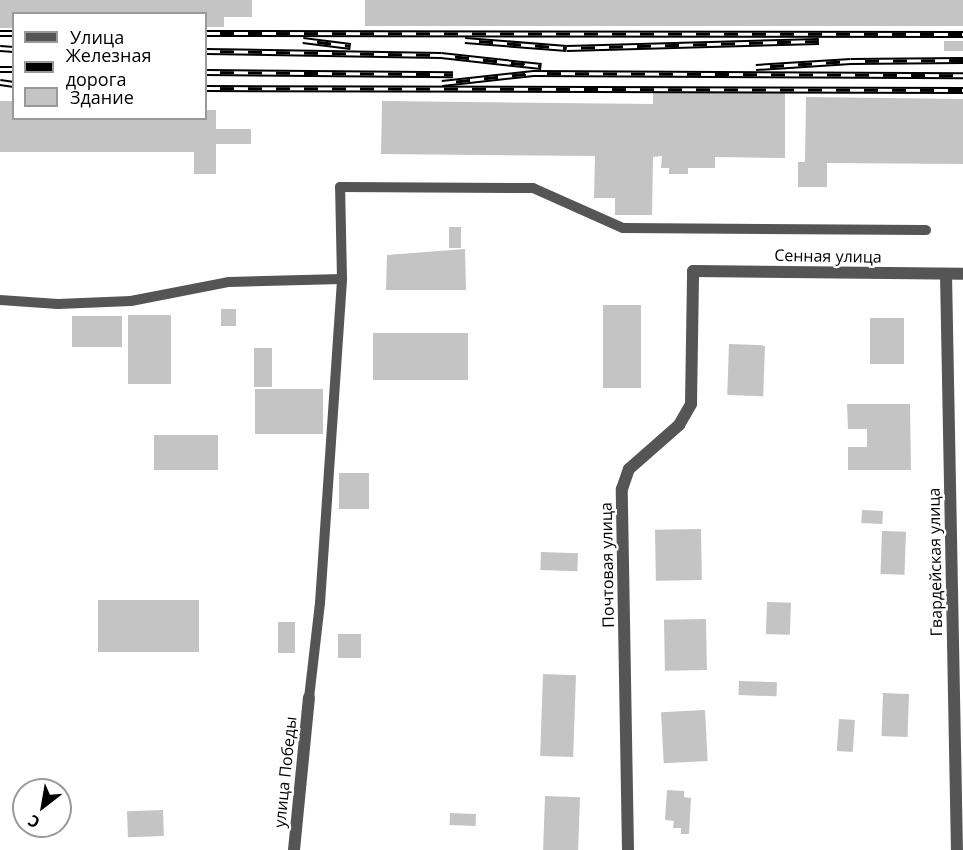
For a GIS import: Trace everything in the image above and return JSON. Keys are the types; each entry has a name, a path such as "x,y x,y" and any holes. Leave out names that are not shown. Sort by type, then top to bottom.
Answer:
{"street":[{"name":"Сенная улица","path":"693,271 963,274"},
{"name":"Почтовая улица","path":"628,850 622,489 629,469 679,425 691,404 693,271"},
{"name":"Гвардейская улица","path":"946,274 957,850"},
{"name":"улица Победы","path":"294,850 309,698"}],"lane":[{"path":"309,698 320,603 342,279 340,187 533,188 623,228 926,230"},
{"path":"0,300 58,303 131,301 229,282 342,279"}],"building":[{"path":"0,0 252,0 252,17 224,17 224,27 207,27 207,12 12,12 12,28 0,28"},
{"path":"365,0 963,0 963,26 365,26"},
{"path":"944,41 963,41 963,51 944,51"},
{"path":"653,91 785,92 785,158 715,157 715,168 688,168 688,174 669,174 669,168 661,168 662,156 653,157 652,215 615,215 615,198 594,198 595,156 381,154 382,101 653,104"},
{"path":"806,97 963,99 963,164 827,163 827,187 798,187 798,162 805,162"},
{"path":"0,101 12,101 12,120 207,120 207,110 216,110 216,129 251,129 251,144 216,144 216,174 194,174 194,152 0,152"},
{"path":"449,227 461,227 461,248 449,248"},
{"path":"465,249 466,290 386,290 387,255"},
{"path":"603,305 641,305 641,388 603,388"},
{"path":"221,309 236,309 236,326 221,326"},
{"path":"128,315 171,315 171,384 128,384"},
{"path":"72,316 122,316 122,347 72,347"},
{"path":"870,318 904,318 904,364 870,364"},
{"path":"373,333 468,333 468,380 373,380"},
{"path":"729,344 765,345 763,396 727,395"},
{"path":"254,348 272,348 272,387 254,387"},
{"path":"255,389 323,389 323,434 255,434"},
{"path":"847,404 910,404 911,470 848,470 848,447 867,447 867,429 848,429"},
{"path":"154,435 218,435 218,470 154,470"},
{"path":"339,473 369,473 369,509 339,509"},
{"path":"862,510 883,511 882,524 861,523"},
{"path":"701,529 702,580 656,581 655,530"},
{"path":"882,531 906,532 904,575 880,574"},
{"path":"541,552 578,553 577,571 540,570"},
{"path":"98,600 199,600 199,652 98,652"},
{"path":"767,602 791,603 790,635 766,634"},
{"path":"706,619 707,670 665,671 664,620"},
{"path":"278,622 295,622 295,653 278,653"},
{"path":"338,634 361,634 361,658 338,658"},
{"path":"543,674 576,675 573,757 540,756"},
{"path":"739,681 777,682 776,696 739,695"},
{"path":"883,693 909,694 907,737 881,736"},
{"path":"705,710 708,761 664,763 661,712"},
{"path":"839,719 855,720 853,752 837,751"},
{"path":"667,790 684,791 684,797 691,798 689,834 681,834 681,828 673,828 674,821 665,820"},
{"path":"545,796 580,797 578,850 543,850"},
{"path":"163,810 164,836 128,837 127,811"},
{"path":"450,813 476,814 476,826 450,825"}],"railway":[{"path":"0,33 12,33"},
{"path":"207,33 963,34"},
{"path":"303,40 351,46"},
{"path":"465,40 567,48 819,41"},
{"path":"0,48 12,49"},
{"path":"207,51 441,55 541,66"},
{"path":"756,67 851,61 963,60"},
{"path":"0,69 12,69"},
{"path":"207,72 453,74"},
{"path":"442,83 533,73 963,75"},
{"path":"0,82 12,84"},
{"path":"207,88 963,90"}]}
